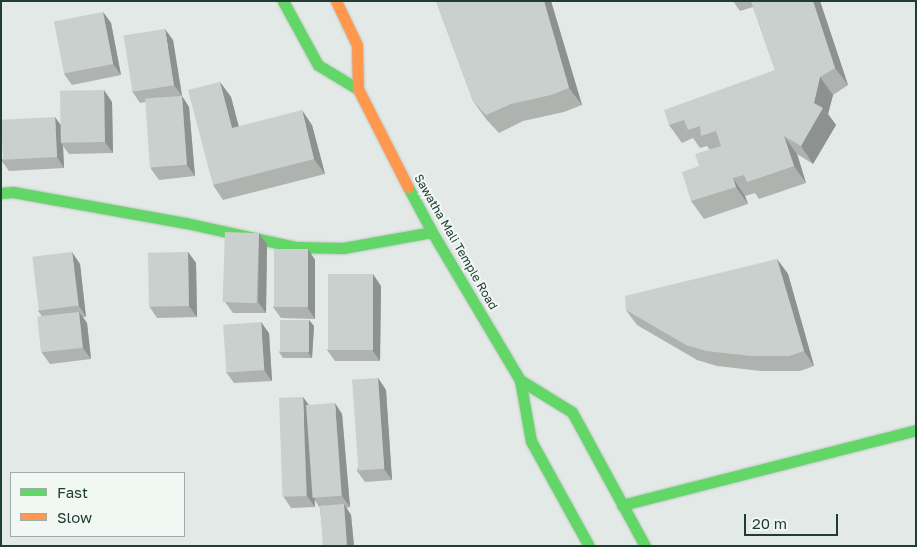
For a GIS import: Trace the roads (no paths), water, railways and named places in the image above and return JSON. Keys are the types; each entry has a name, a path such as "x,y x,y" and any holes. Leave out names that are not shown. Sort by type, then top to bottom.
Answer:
{"street":[{"path":"283,1 318,65 358,89"},
{"name":"Sawatha Mali Temple Road","path":"336,1 357,45 358,89 432,232 520,380 532,442 589,546"},
{"path":"1,193 13,192 186,223 296,247 343,248 432,232"},
{"name":"Sawatha Mali Temple Road","path":"520,380 572,412 645,546"},
{"path":"622,505 916,430"}]}
